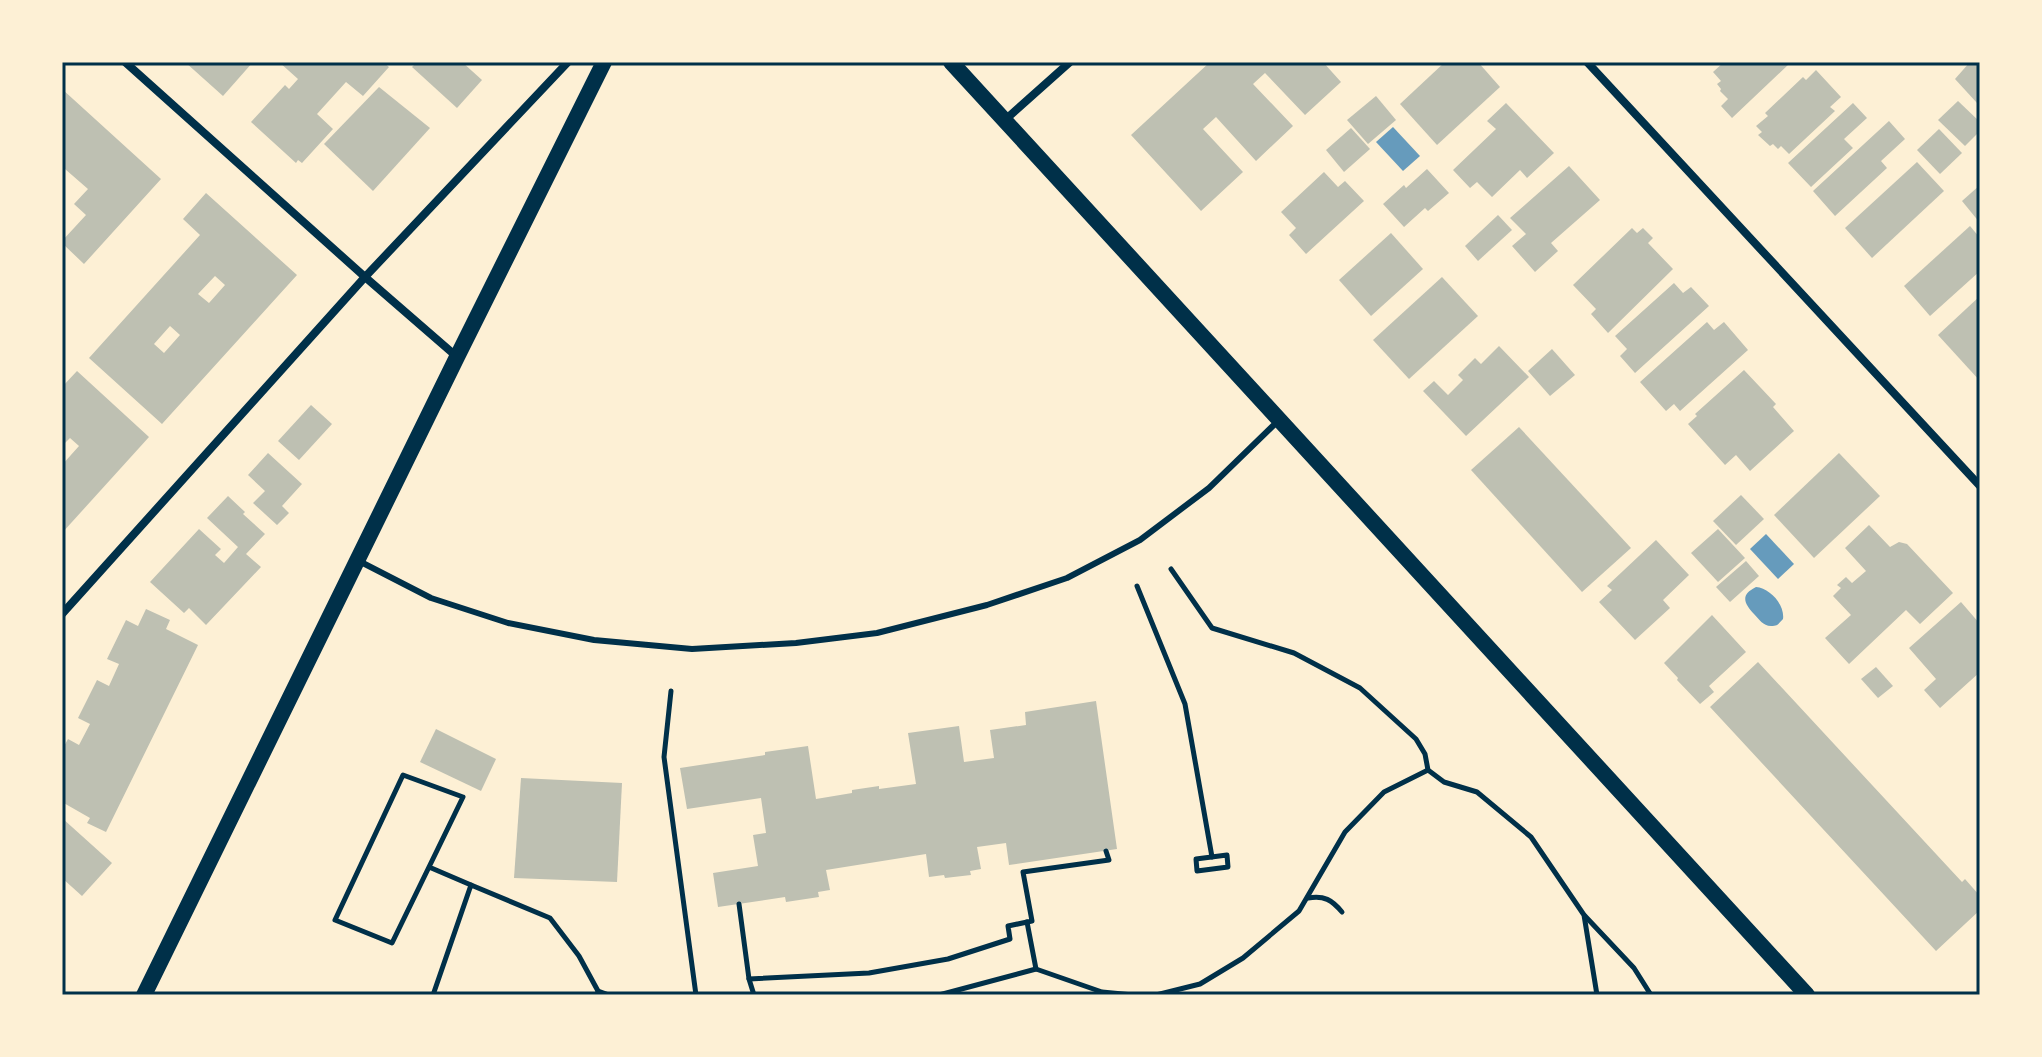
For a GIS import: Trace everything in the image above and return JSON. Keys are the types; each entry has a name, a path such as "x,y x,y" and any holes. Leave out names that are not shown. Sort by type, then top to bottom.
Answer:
{"main road":[{"path":"144,995 604,62"},
{"path":"951,62 1807,995"}],"street":[{"path":"125,62 457,357"},
{"path":"62,614 365,277 568,62"},
{"path":"1005,120 1070,62"},
{"path":"1587,62 1980,486"}],"lane":[{"path":"357,560 431,598 508,623 594,640 692,649 796,643 877,633 987,605 1067,578 1140,540 1209,488 1279,420"}],"path":[{"path":"1171,569 1212,628 1294,653 1360,688 1416,739 1425,754 1428,770 1444,782 1477,792 1531,837 1584,915 1634,968 1651,995"},
{"path":"1137,586 1185,704 1212,857"},
{"path":"671,691 664,757 696,995"},
{"path":"1156,995 1200,984 1243,958 1299,911 1345,832 1384,792 1428,770"},
{"path":"403,775 463,797 429,867 392,943 335,920 403,775"},
{"path":"749,979 869,973 948,959 1010,939 1008,926 1032,921 1023,872 1109,860 1106,851"},
{"path":"1227,855 1228,867 1197,871 1196,859 1212,857 1227,855"},
{"path":"429,867 550,918 579,956 598,993 609,995"},
{"path":"433,995 471,885"},
{"path":"1307,898 1331,900 1342,912"},
{"path":"739,904 754,995"},
{"path":"1584,915 1597,995"},
{"path":"1027,922 1036,969"},
{"path":"939,995 1036,969 1102,992 1133,995"}],"water":[{"path":"1393,127 1420,156 1403,171 1376,142"},
{"path":"1766,534 1794,564 1778,579 1750,549"},
{"path":"1756,587 1766,590 1779,603 1783,619 1777,625 1763,624 1748,606 1746,596"}],"building":[{"path":"185,62 253,62 223,96"},
{"path":"279,62 383,62 389,67 363,96 346,82 317,114 333,129 302,163 298,160 296,163 251,122 285,85 289,89 298,79"},
{"path":"417,62 462,62 482,80 457,108 412,67"},
{"path":"1210,62 1323,62 1341,82 1305,115 1265,73 1253,84 1293,126 1256,161 1216,117 1203,129 1243,172 1201,211 1131,135"},
{"path":"1445,62 1478,62 1500,87 1437,145 1400,104"},
{"path":"1724,62 1789,64 1732,118 1721,106 1728,99 1720,91 1717,84 1721,81 1713,72"},
{"path":"1970,62 1980,62 1980,101 1977,103 1955,79"},
{"path":"1816,70 1841,97 1830,107 1835,111 1789,154 1781,146 1778,149 1773,144 1770,146 1758,135 1762,132 1756,126 1768,116 1765,113 1803,77 1806,80"},
{"path":"379,87 430,128 373,191 324,144"},
{"path":"62,89 161,179 84,264 62,243 86,215 74,204 88,189 65,169 62,172"},
{"path":"1376,96 1396,120 1368,144 1347,120"},
{"path":"1958,101 1980,122 1980,131 1965,146 1938,120"},
{"path":"1506,103 1554,153 1527,178 1520,170 1492,197 1477,182 1470,188 1453,170 1496,129 1487,121"},
{"path":"1853,103 1867,118 1844,139 1853,148 1811,187 1788,163"},
{"path":"1889,121 1905,139 1881,161 1887,168 1835,216 1813,191"},
{"path":"1351,128 1370,149 1344,172 1326,150"},
{"path":"1939,129 1962,153 1940,174 1917,150"},
{"path":"1917,162 1944,191 1872,258 1845,228"},
{"path":"1569,166 1600,200 1551,243 1558,251 1535,272 1512,246 1526,234 1510,218"},
{"path":"1427,169 1449,193 1428,211 1425,208 1404,227 1383,204"},
{"path":"1324,172 1338,187 1345,181 1364,201 1306,254 1289,235 1296,228 1281,212"},
{"path":"1980,185 1980,223 1962,201"},
{"path":"206,193 297,275 162,424 89,358 200,235 183,219","holes":["215,276 225,285 209,303 198,294","170,326 180,335 164,353 154,344"]},
{"path":"1498,215 1512,230 1478,261 1465,246"},
{"path":"1970,226 1980,238 1980,271 1930,316 1904,286"},
{"path":"1632,228 1637,233 1643,228 1653,238 1648,243 1673,269 1608,333 1591,314 1596,309 1573,285"},
{"path":"1391,233 1423,269 1371,316 1339,280"},
{"path":"1442,277 1478,316 1409,379 1373,340"},
{"path":"1674,283 1683,293 1691,287 1709,306 1635,373 1620,356 1627,349 1615,336"},
{"path":"1980,296 1980,381 1938,335"},
{"path":"1707,322 1714,330 1724,322 1748,350 1680,411 1674,404 1666,411 1640,382"},
{"path":"1499,346 1529,377 1466,436 1423,391 1434,381 1448,395 1463,380 1458,375 1475,358 1481,364"},
{"path":"1552,349 1575,375 1550,396 1528,371"},
{"path":"1744,370 1776,404 1773,407 1794,431 1750,471 1736,455 1725,465 1688,424"},
{"path":"77,371 149,437 62,533 62,465 79,446 70,438 62,446 62,387"},
{"path":"311,405 332,424 299,460 278,441"},
{"path":"1519,427 1631,548 1582,592 1471,470"},
{"path":"268,453 302,484 282,506 289,513 277,525 253,503 265,491 248,475"},
{"path":"1839,453 1880,496 1814,558 1774,515"},
{"path":"1741,495 1764,519 1736,545 1713,521"},
{"path":"228,496 265,534 246,554 261,567 206,625 189,608 184,613 150,582 199,529 221,549 215,555 224,563 238,547 207,518"},
{"path":"1869,525 1890,547 1899,542 1907,544 1953,593 1920,624 1906,610 1849,664 1825,638 1851,615 1833,596 1841,588 1837,585 1846,577 1852,583 1866,571 1845,548"},
{"path":"1718,529 1745,558 1718,582 1691,553"},
{"path":"1656,540 1689,575 1663,600 1670,608 1635,640 1599,602 1612,590 1607,586"},
{"path":"1746,561 1759,576 1730,602 1716,587"},
{"path":"1961,602 1980,624 1980,672 1940,708 1924,690 1936,679 1909,648"},
{"path":"146,609 170,620 166,629 198,645 106,832 87,823 90,818 62,802 62,750 68,739 79,745 90,724 78,718 97,680 109,686 119,664 107,659 126,620 138,626"},
{"path":"1712,615 1746,652 1709,686 1714,692 1700,704 1664,663"},
{"path":"1758,662 1962,882 1965,879 1980,896 1980,910 1936,951 1710,707"},
{"path":"1876,667 1893,686 1878,698 1861,679"},
{"path":"1096,701 1117,849 1009,865 1006,843 977,847 981,869 970,871 971,875 945,878 944,875 929,877 926,854 826,870 830,890 818,892 819,897 786,902 785,897 718,907 713,873 758,866 753,835 766,833 761,798 687,809 680,768 808,746 816,799 852,793 852,790 916,784 908,733 959,726 964,762 994,758 990,730 1026,725 1025,712"},
{"path":"436,729 496,759 481,791 420,762"},
{"path":"521,778 622,783 617,882 514,878"},
{"path":"62,818 112,863 82,896 62,878"}]}
